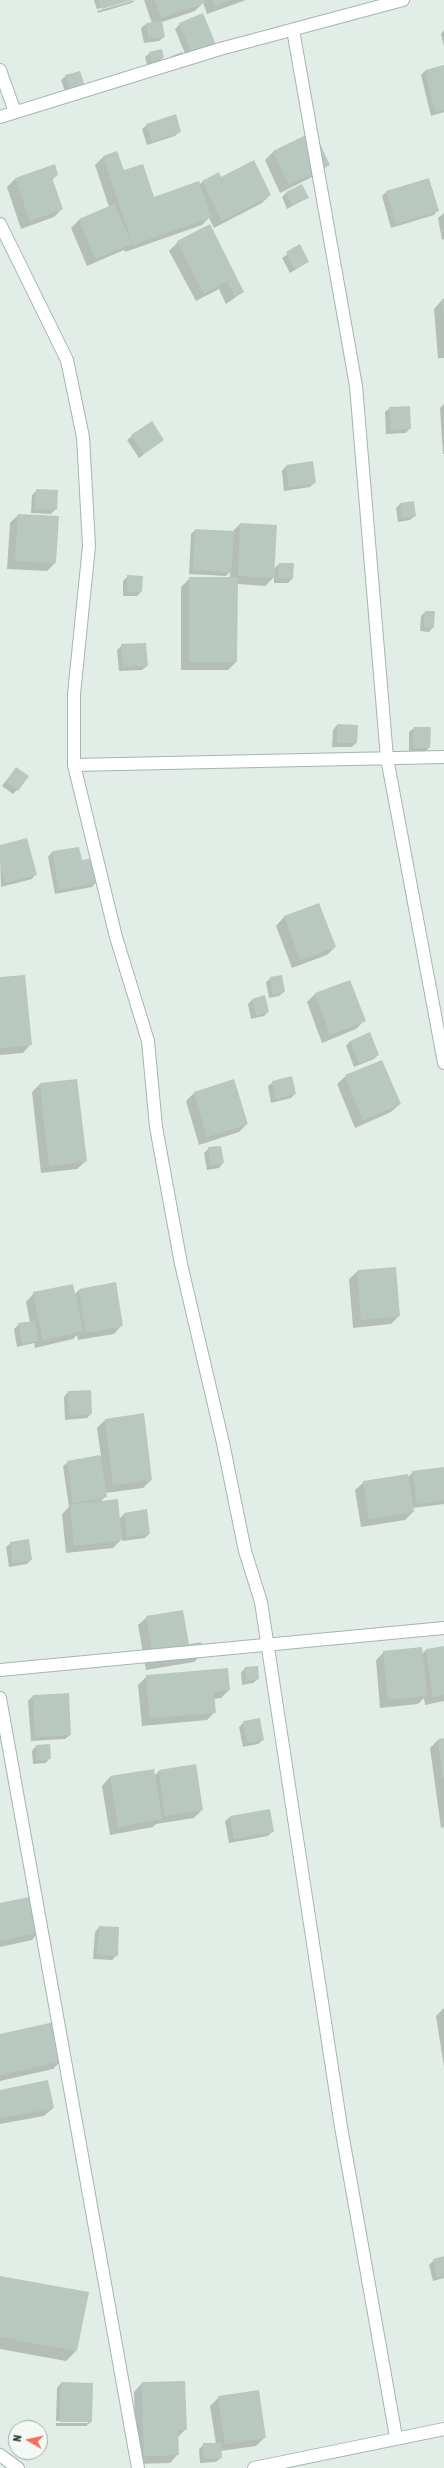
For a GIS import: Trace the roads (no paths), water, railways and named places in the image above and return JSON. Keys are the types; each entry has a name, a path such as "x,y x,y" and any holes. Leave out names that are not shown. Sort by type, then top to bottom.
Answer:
{"street":[{"path":"0,117 220,49 403,0"},
{"path":"293,30 356,386 387,758 444,1063"},
{"path":"0,70 15,112"},
{"path":"0,224 67,360 83,437 89,546 74,694 74,765 116,937 148,1041 156,1127 181,1264 220,1427 245,1551 261,1602 340,2119 396,2437"},
{"path":"74,765 444,757"},
{"path":"0,1670 444,1628"},
{"path":"0,1698 138,2468"},
{"path":"254,2468 396,2437 444,2429"},
{"path":"0,2455 18,2468"}]}
